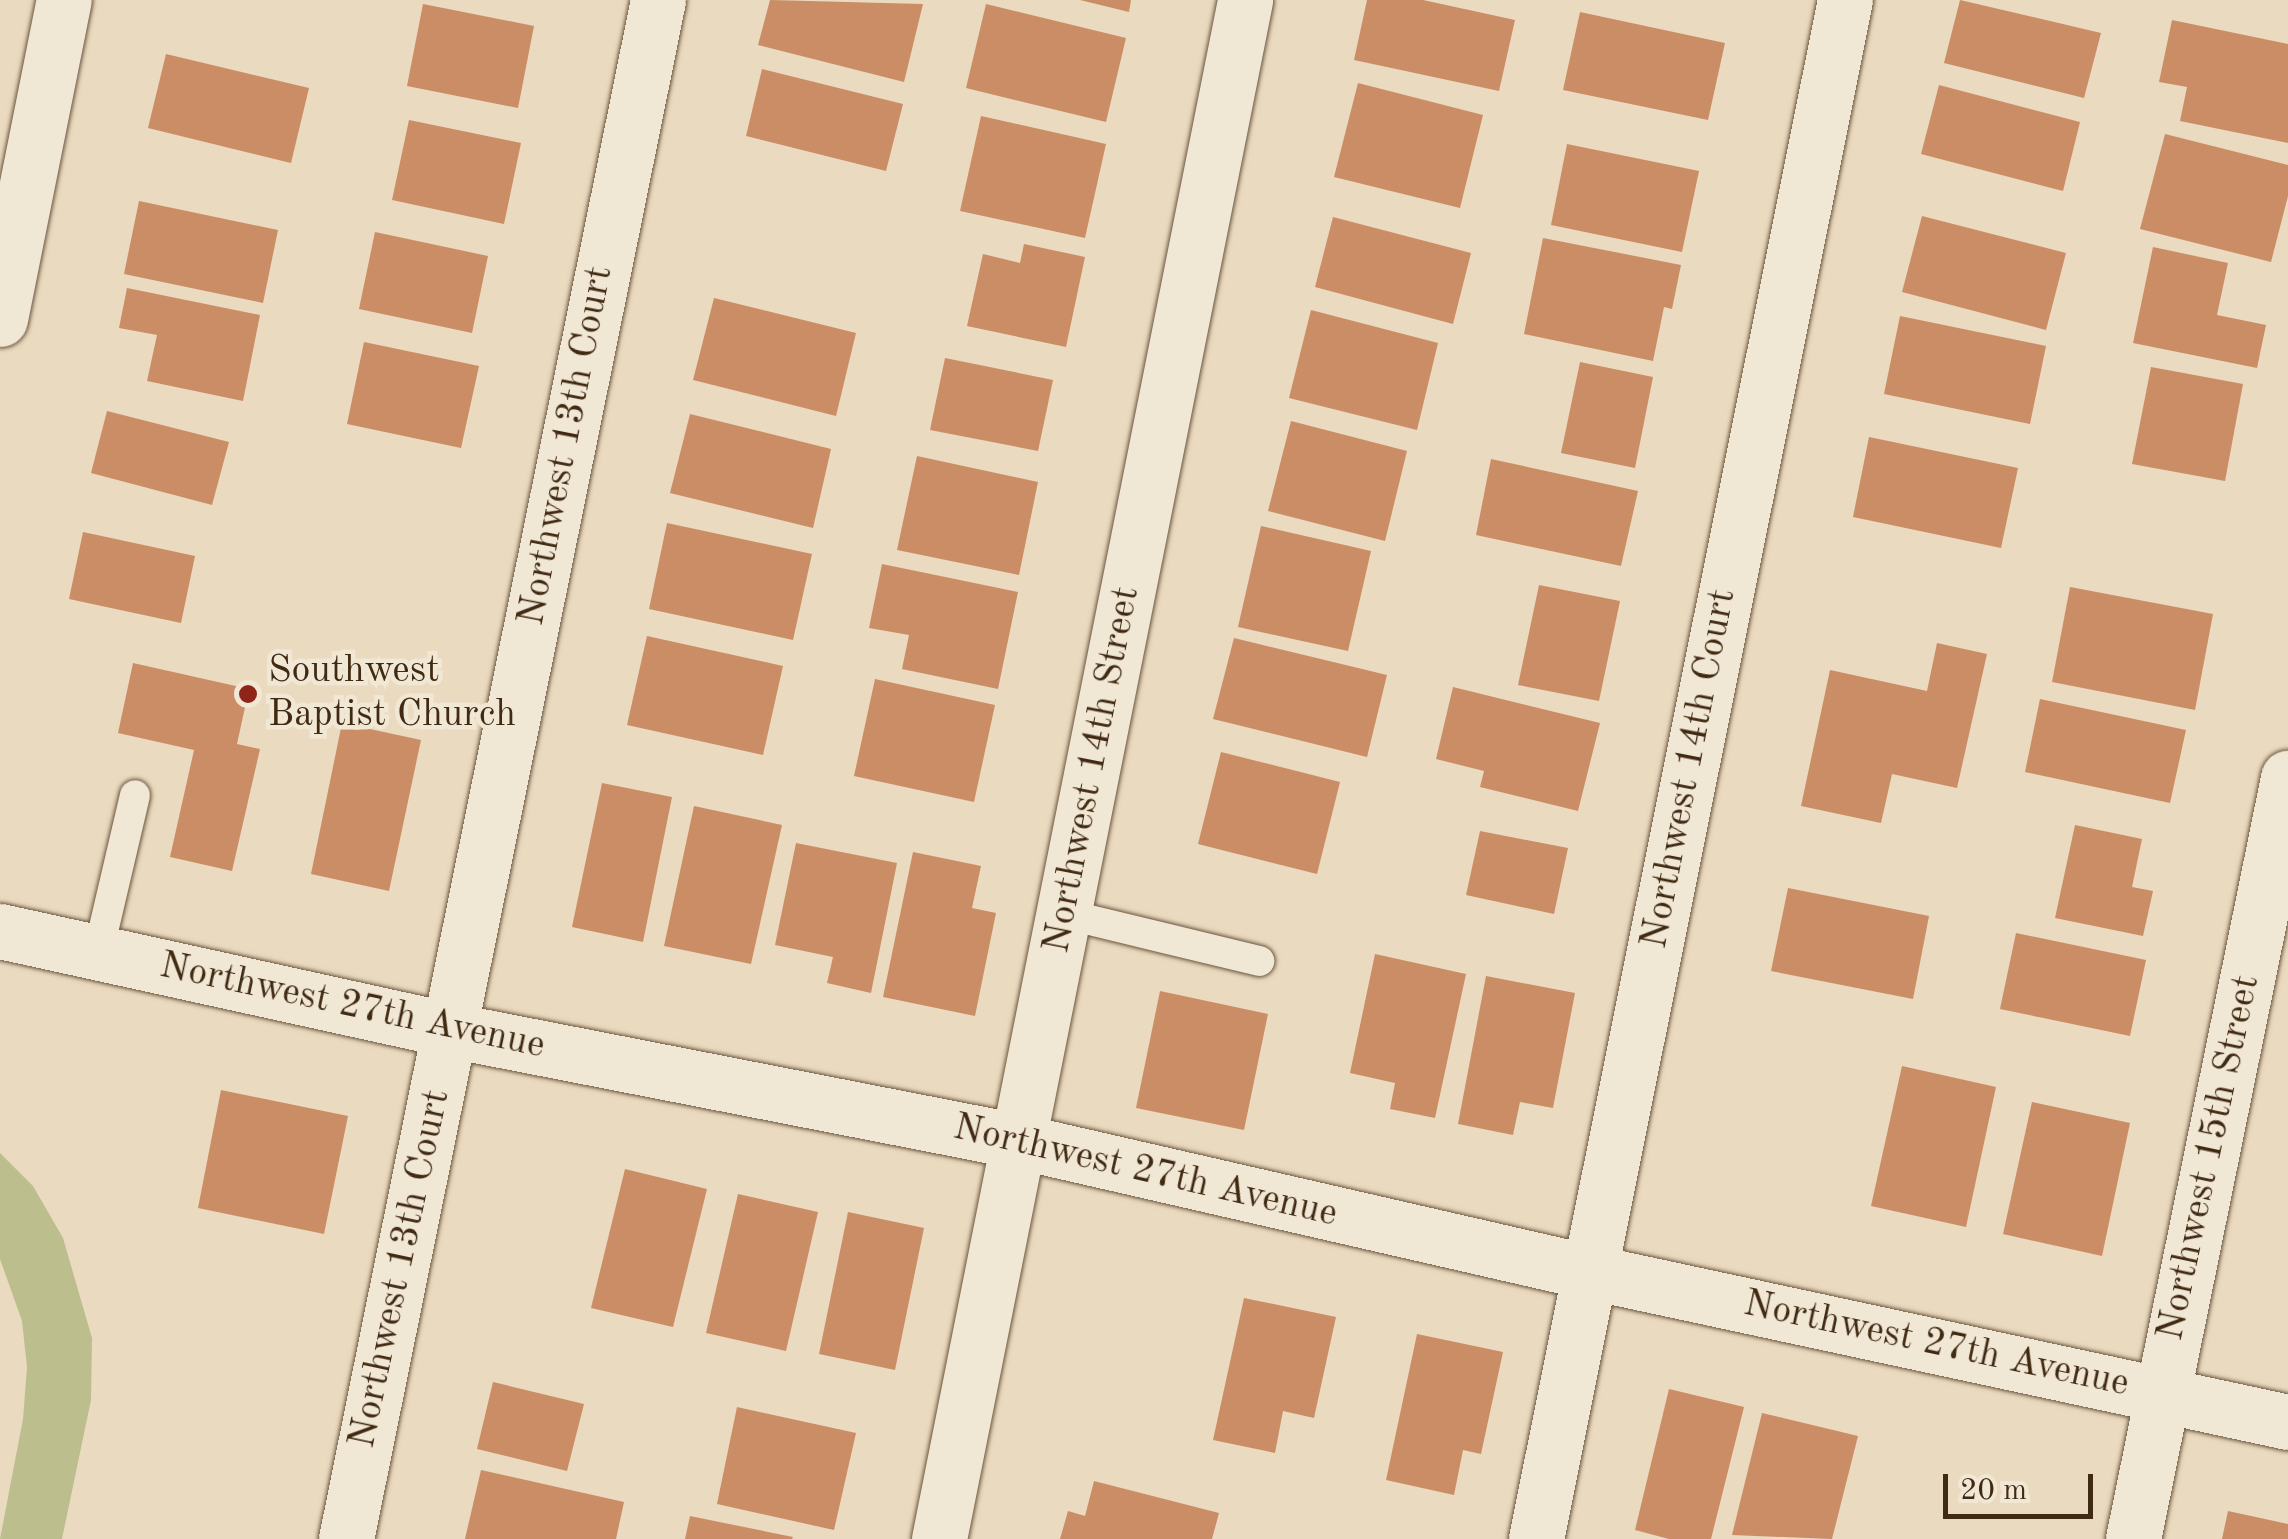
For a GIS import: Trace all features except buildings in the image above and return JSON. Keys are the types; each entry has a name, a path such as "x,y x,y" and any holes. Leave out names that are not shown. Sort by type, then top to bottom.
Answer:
{"street":[{"path":"0,319 64,0"},
{"name":"Northwest 13th Court","path":"346,1539 658,0"},
{"name":"Northwest 14th Street","path":"939,1539 1245,0"},
{"name":"Northwest 14th Court","path":"1536,1539 1845,0"},
{"name":"Northwest 15th Street","path":"2133,1539 2288,778"},
{"name":"Northwest 27th Avenue","path":"0,931 450,1030 1018,1141 1590,1272 2288,1422"}],"lane":[{"path":"98,953 135,795"},
{"path":"1065,914 1259,960"}],"green space":[{"path":"0,1153 33,1186 63,1238 92,1338 91,1400 62,1539 0,1539 23,1419 27,1367 22,1321 0,1259"}],"place":[{"name":"Southwest Baptist Church","path":"248,694"}]}
